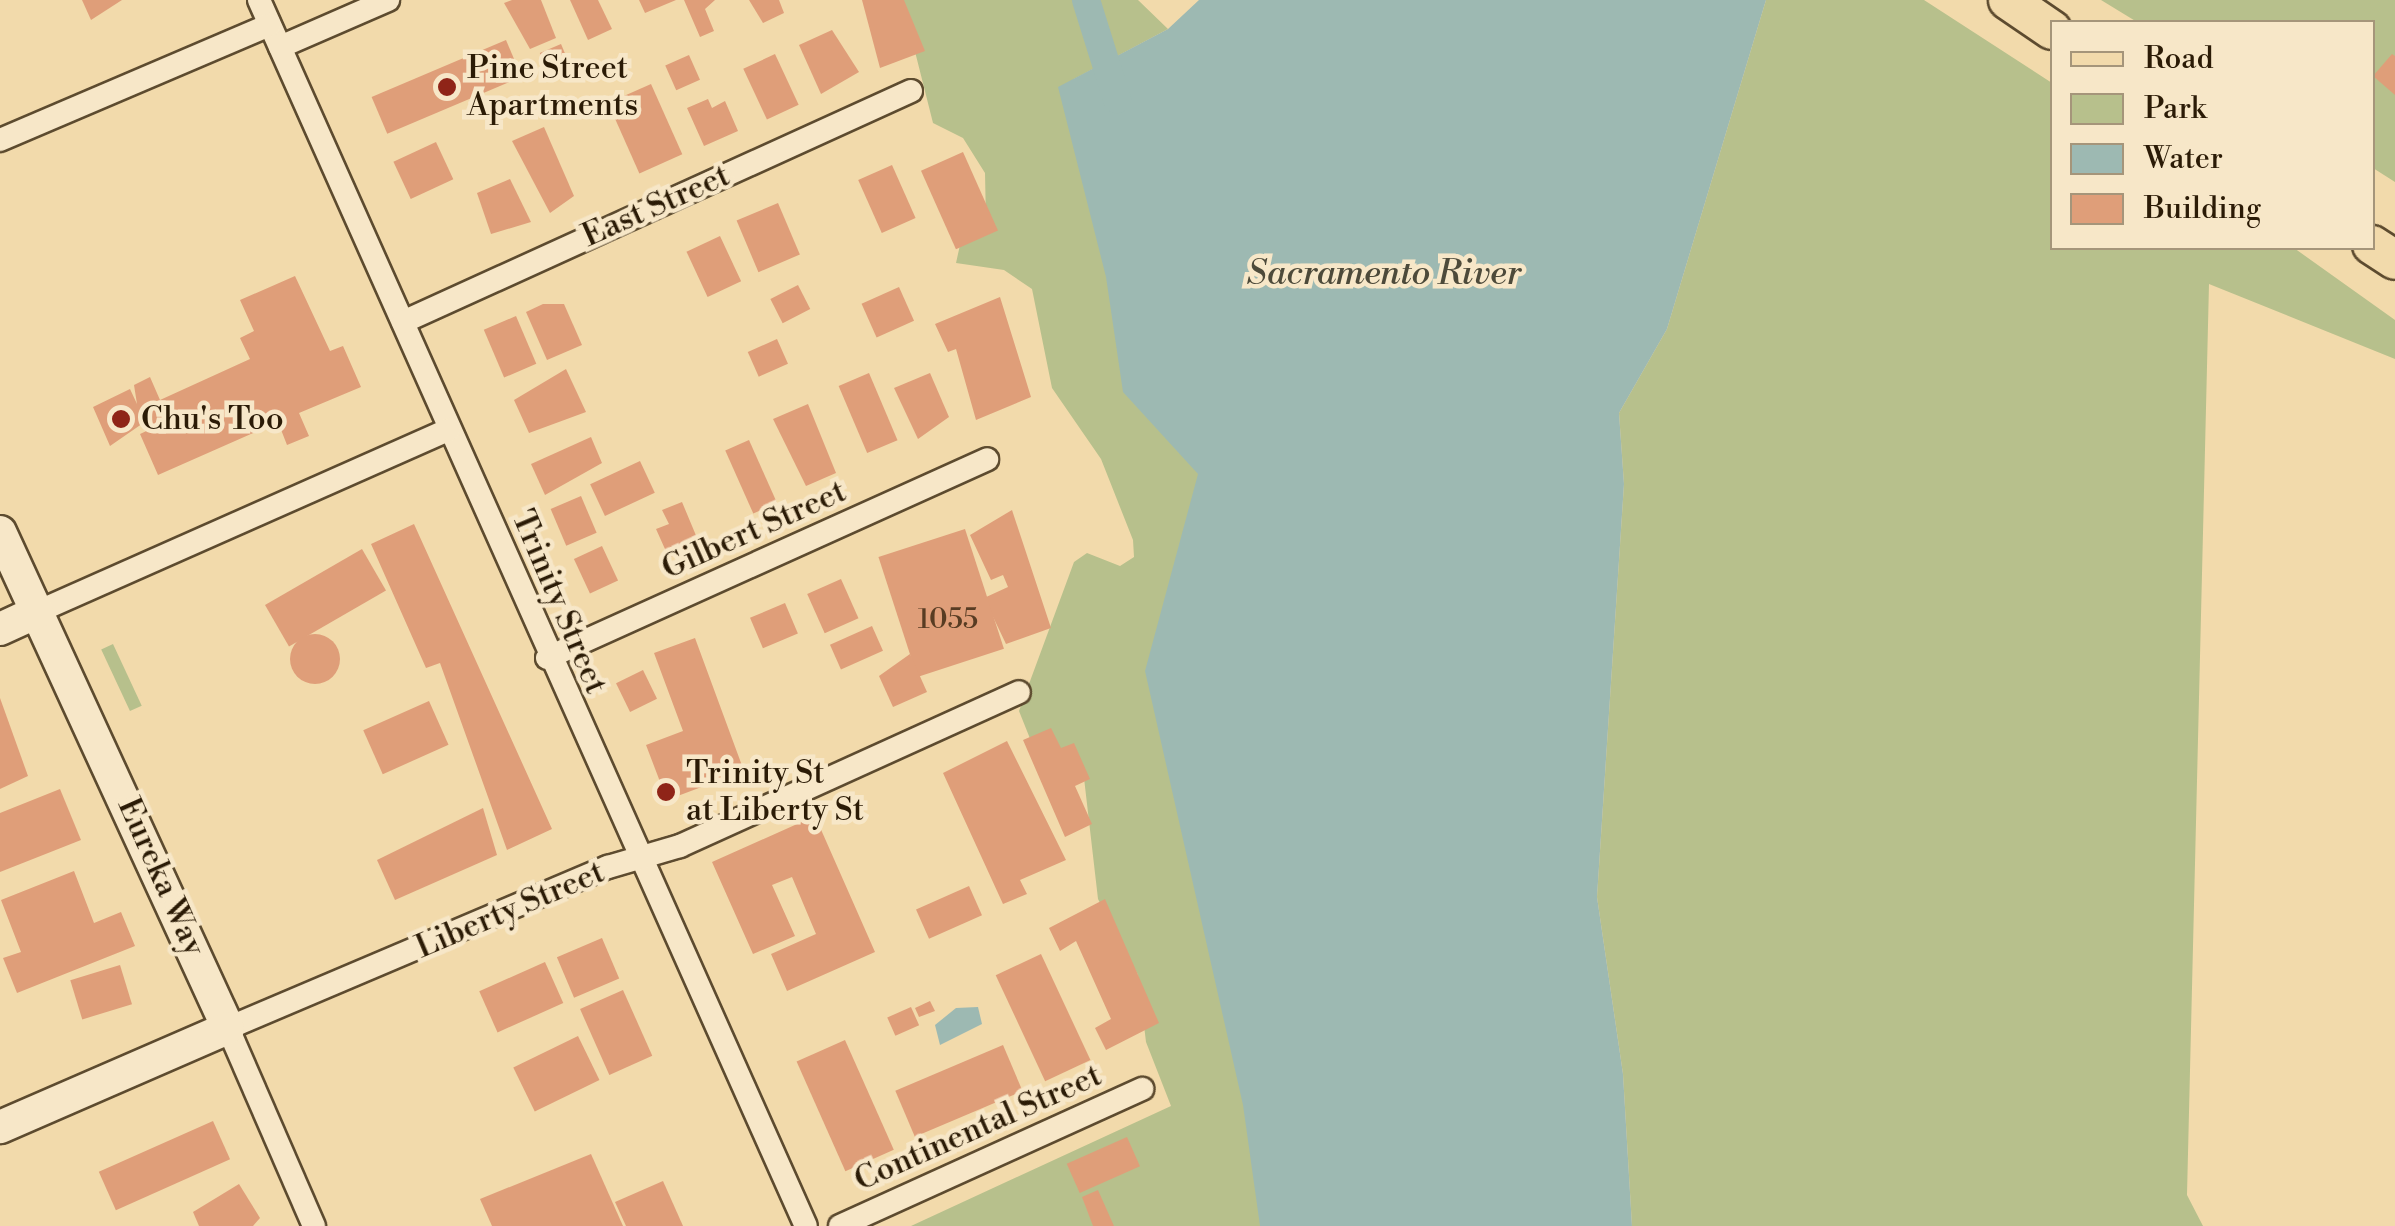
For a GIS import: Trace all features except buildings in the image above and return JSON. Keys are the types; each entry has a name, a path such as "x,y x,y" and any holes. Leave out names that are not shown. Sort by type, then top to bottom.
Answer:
{"main road":[{"path":"2008,0 2050,29"}],"street":[{"name":"Trinity Street","path":"259,0 636,858 806,1226"},
{"path":"0,140 275,36 388,0"},
{"name":"East Street","path":"403,322 911,91"},
{"path":"0,629 449,429"},
{"name":"Gilbert Street","path":"547,658 987,459"},
{"name":"Eureka Way","path":"0,532 228,1028 314,1226"},
{"name":"Liberty Street","path":"0,1128 1019,692"},
{"name":"Continental Street","path":"840,1226 1142,1089"}],"green space":[{"path":"902,0 1138,0 1168,29 1074,79 1205,457 1293,1226 911,1226 1171,1106 1146,1042 1138,975 1098,899 1084,778 1031,741 1019,711 1074,562 1087,553 1120,566 1134,557 1133,540 1101,459 1052,388 1032,289 1004,270 956,263 960,245 986,223 985,173 963,138 933,123"},
{"path":"1766,0 1924,0 2050,82 2050,250 2297,250 2395,320 2395,359 2209,284 2187,1195 2203,1226 1632,1226 1623,1074 1597,897 1624,484 1619,413 1667,329"},
{"path":"2101,0 2395,0 2395,182 2375,169 2375,20 2134,20"},
{"path":"113,644 142,706 130,711 101,649"}],"water":[{"name":"Sacramento River","path":"1199,0 1766,0 1667,329 1619,413 1624,484 1597,897 1623,1074 1632,1226 1260,1226 1243,1105 1145,671 1198,474 1123,392 1106,277 1058,87 1168,29"},
{"path":"978,1007 982,1024 940,1045 935,1025 956,1008"}],"waterway":[{"path":"1086,0 1117,99"}],"place":[{"name":"Pine Street Apartments","path":"447,87"},
{"name":"Chu's Too","path":"121,419"},
{"name":"Trinity St at Liberty St","path":"666,792"}]}
